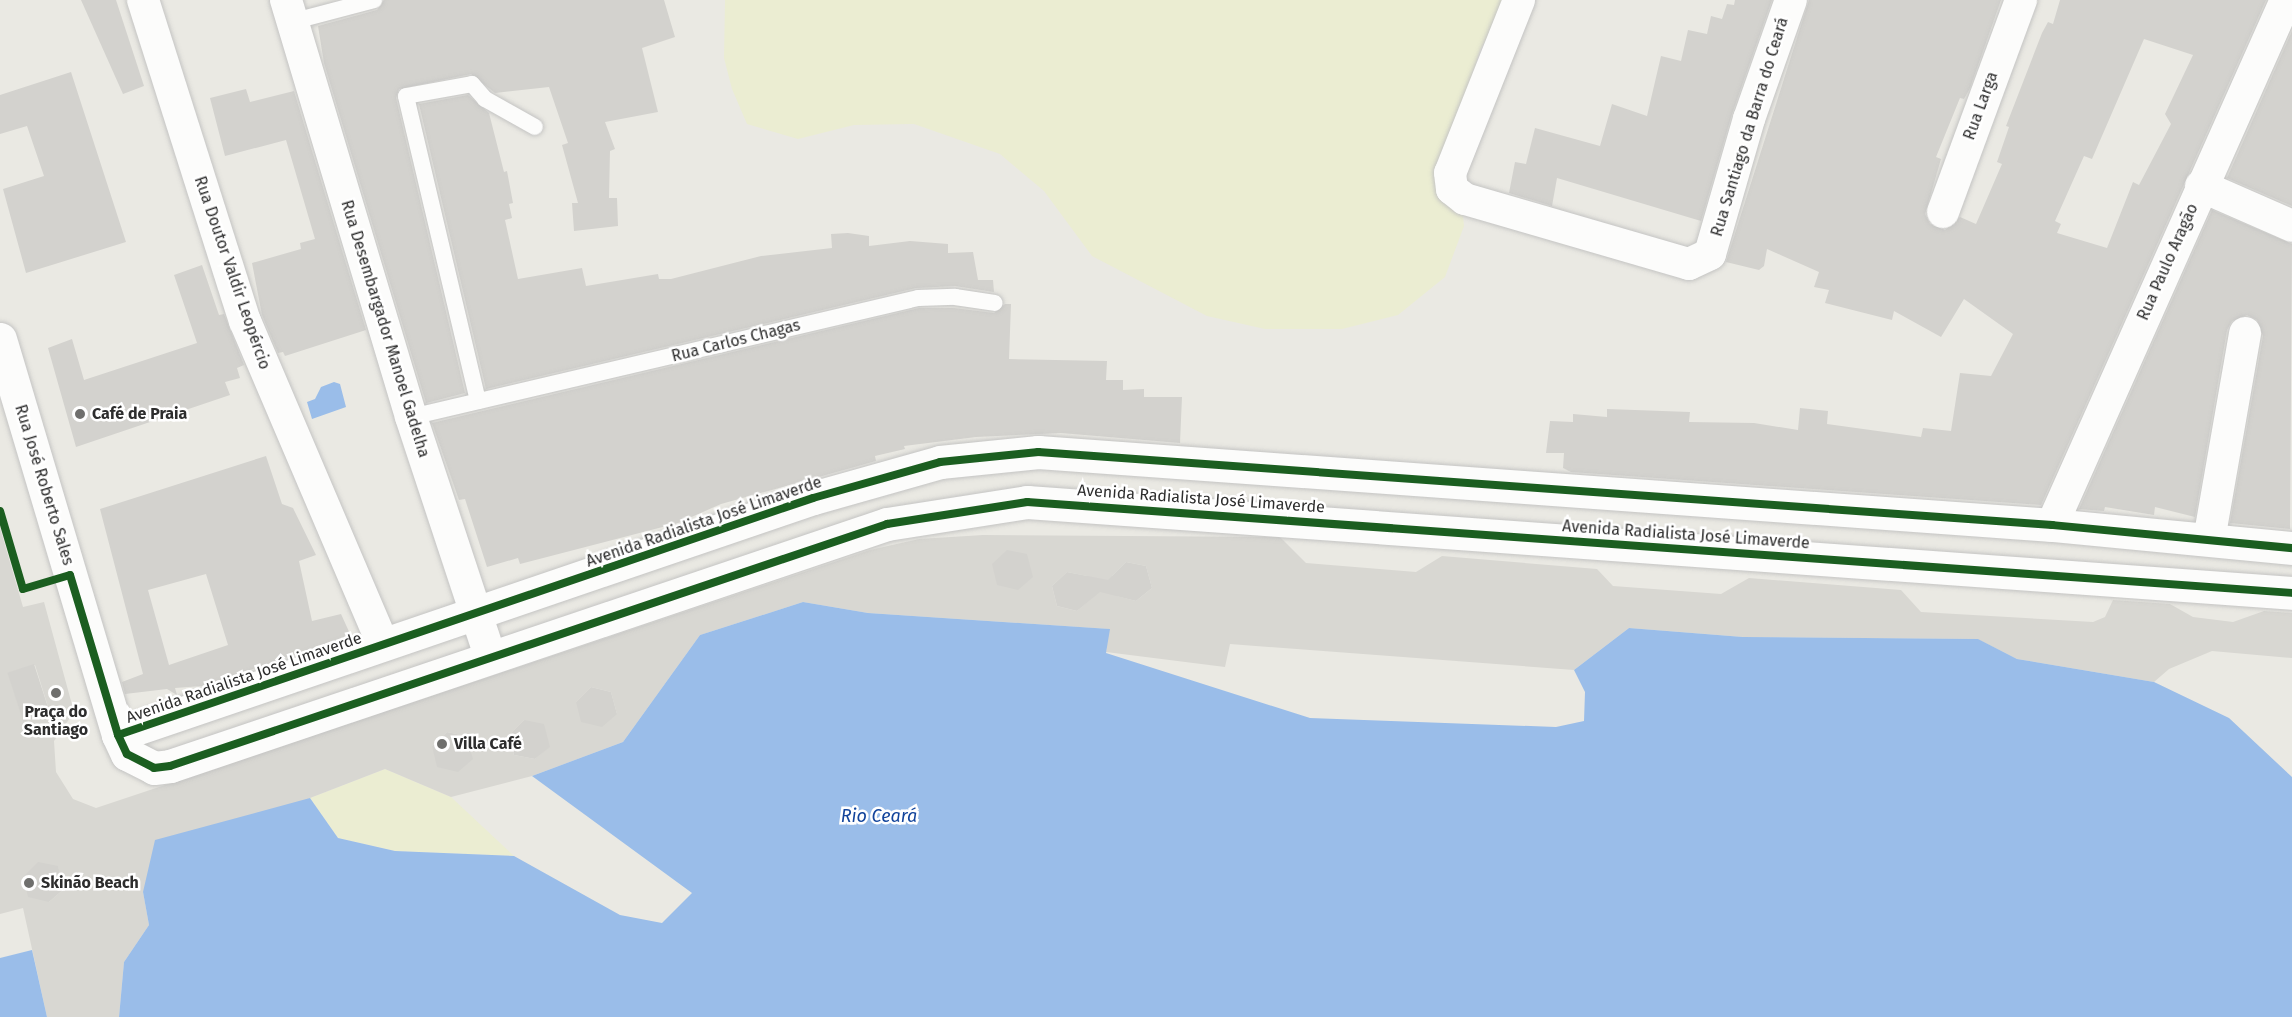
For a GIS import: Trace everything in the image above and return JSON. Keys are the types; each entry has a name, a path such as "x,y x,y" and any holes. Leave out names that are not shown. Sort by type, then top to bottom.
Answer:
{"main road":[{"name":"Rua José Roberto Sales","path":"0,339 118,735"},
{"name":"Avenida Radialista José Limaverde","path":"2292,548 2052,525 1038,452 940,462 813,498 118,735 127,754 141,763 154,768 170,766 490,656 887,524 1027,502 2292,593"},
{"path":"1564,540 1570,492"},
{"path":"1638,545 1644,497"}],"street":[{"name":"Rua Doutor Valdir Leopércio","path":"143,0 245,321 383,645"},
{"name":"Rua Santiago da Barra do Ceará","path":"1519,0 1450,173 1452,189 1465,199 1689,264 1710,254 1749,119 1791,0"},
{"name":"Rua Larga","path":"1942,212 2021,0"},
{"name":"Rua Paulo Aragão","path":"2052,525 2201,186 2282,46 2286,0"},
{"name":"Rua Desembargador Manoel Gadelha","path":"289,11 411,417 490,656"},
{"path":"2201,186 2292,226"},
{"path":"2209,540 2245,333"}],"lane":[{"path":"289,11 374,0"},
{"path":"478,401 406,98 409,93 472,84 485,99 535,127"},
{"name":"Rua Carlos Chagas","path":"411,417 918,298 955,297 995,303"}],"sand":[{"path":"725,0 1508,0 1480,50 1455,133 1464,226 1445,277 1398,315 1342,329 1265,329 1207,316 1092,256 1044,191 1000,154 914,124 854,125 798,139 747,124 732,89 724,58"},
{"path":"385,769 451,797 514,856 395,851 338,838 310,798"}],"shaded area":[{"path":"0,528 23,607 44,602 74,712 54,741 56,772 73,799 96,808 870,550 919,539 983,535 1280,537 1306,563 1416,572 1442,556 1597,569 1613,586 1721,594 1749,578 1901,590 1921,612 2093,622 2105,617 2113,600 2170,604 2193,617 2233,622 2264,611 2292,613 2292,658 2212,651 2169,669 2154,682 2017,659 1977,639 1743,637 1629,628 1574,670 1230,644 1225,667 1106,652 1109,629 868,613 803,602 700,635 623,742 532,776 451,797 385,769 310,798 143,892 149,925 124,962 119,1017 47,1017 23,908 0,914","holes":["1126,562 1146,566 1152,588 1136,601 1117,596 1112,576","1067,572 1087,576 1092,598 1077,611 1057,606 1052,586","35,665 50,713 24,722 8,673","591,687 611,692 617,714 576,702","524,720 549,747 535,759 514,755 509,735","447,732 466,736 472,759 432,746","38,863 58,867 64,889 49,902"]}],"water":[{"path":"334,382 340,384 346,407 312,419 307,402 315,399 321,387"},
{"name":"Rio Ceará","path":"803,602 868,613 1110,629 1106,653 1310,718 1556,727 1584,721 1585,692 1574,670 1629,628 1743,637 1978,639 2017,659 2154,682 2229,718 2292,777 2292,1017 119,1017 124,962 149,925 143,892 155,840 310,798 338,838 395,851 514,856 620,915 662,923 692,893 532,776 623,742 700,635"},
{"path":"32,950 47,1017 0,1017 0,958"}],"building":[{"path":"81,0 116,0 144,86 123,94"},
{"path":"384,0 664,0 675,37 642,48 658,112 605,122 615,149 610,151 609,198 617,198 618,226 574,231 572,203 578,203 562,145 568,143 549,87 495,93 471,74 399,89 396,98 465,393 426,403 324,63 318,26 377,10"},
{"path":"1735,0 1772,0 1732,114 1701,221 1557,178 1552,206 1509,193 1515,162 1526,164 1535,128 1600,146 1612,104 1647,116 1661,56 1681,61 1688,30 1707,34 1711,16 1722,19 1727,4 1734,5"},
{"path":"1809,0 2001,0 1970,88 1964,99 1960,98 1936,157 1941,159 1925,214 1930,224 1945,230 1960,217 1976,224 2002,164 1997,162 2009,127 2006,126 2042,33 2048,22 2053,24 2060,0 2266,0 2041,505 1571,472 1563,468 1564,453 1546,453 1550,421 1573,422 1573,414 1607,417 1607,409 1690,412 1689,422 1754,423 1798,430 1800,408 1828,411 1827,424 1921,437 1923,428 1951,431 1960,373 1991,376 2013,334 1964,299 1941,337 1894,311 1892,320 1825,303 1829,290 1814,287 1819,272 1767,249 1764,266 1759,270 1726,262","holes":["2144,39 2193,55 2165,114 2171,124 2139,185 2133,182 2107,248 2057,233 2061,224 2055,221 2084,156 2092,159"]},
{"path":"2292,31 2292,206 2227,178"},
{"path":"71,72 126,242 26,273 3,189 44,176 27,126 0,134 0,95"},
{"path":"246,89 250,102 294,91 366,330 285,356 283,352 278,353 262,315 252,263 301,249 300,243 315,239 286,140 225,156 210,98"},
{"path":"468,95 489,113 504,172 507,171 513,203 509,204 512,218 505,220 518,279 582,268 586,286 658,274 659,279 671,279 761,256 832,248 831,234 848,233 869,236 869,246 910,241 948,244 948,253 973,252 978,280 993,280 994,292 955,286 916,288 486,389 419,104"},
{"path":"2212,210 2292,244 2290,529 2230,523 2263,336 2257,320 2247,315 2232,321 2227,330 2195,517 2155,507 2154,515 2105,507 2104,511 2079,509"},
{"path":"202,265 219,315 224,314 244,365 237,368 240,378 225,382 230,395 76,447 48,348 72,339 84,380 197,343 174,275"},
{"path":"1005,304 1011,304 1009,359 1107,361 1106,380 1123,380 1123,390 1144,389 1144,397 1182,397 1180,443 1061,433 976,437 904,446 905,449 875,456 876,461 721,504 678,523 520,564 518,558 487,567 465,499 459,500 432,423 919,308 954,308 994,313"},
{"path":"266,456 282,504 293,508 316,555 299,561 312,621 341,614 351,636 202,686 175,688 177,695 167,689 125,694 122,682 143,674 100,509","holes":["206,574 228,645 169,665 148,590"]},
{"path":"1007,550 1027,554 1033,577 1018,590 997,585 992,564"},
{"path":"1126,562 1146,566 1152,588 1136,601 1100,592 1077,611 1057,606 1052,586 1067,572 1108,580"},
{"path":"34,664 50,713 23,722 7,673"},
{"path":"591,687 611,692 617,714 602,727 581,722 576,702"},
{"path":"524,720 544,724 550,747 535,759 514,755 509,735"},
{"path":"447,732 466,736 473,759 458,772 437,767 432,746"},
{"path":"38,862 58,866 64,889 49,902 28,897 23,877"}],"cycle path":[{"path":"118,735 813,498 940,462 1038,452 2052,525 2292,548"},
{"path":"0,511 23,589 70,575 118,735 127,754 154,768 170,766 887,524 1027,502 2292,593"}],"place":[{"name":"Café de Praia","path":"80,414"},
{"name":"Praça do Santiago","path":"56,693"},
{"name":"Villa Café","path":"442,744"},
{"name":"Skinão Beach","path":"29,883"}]}
